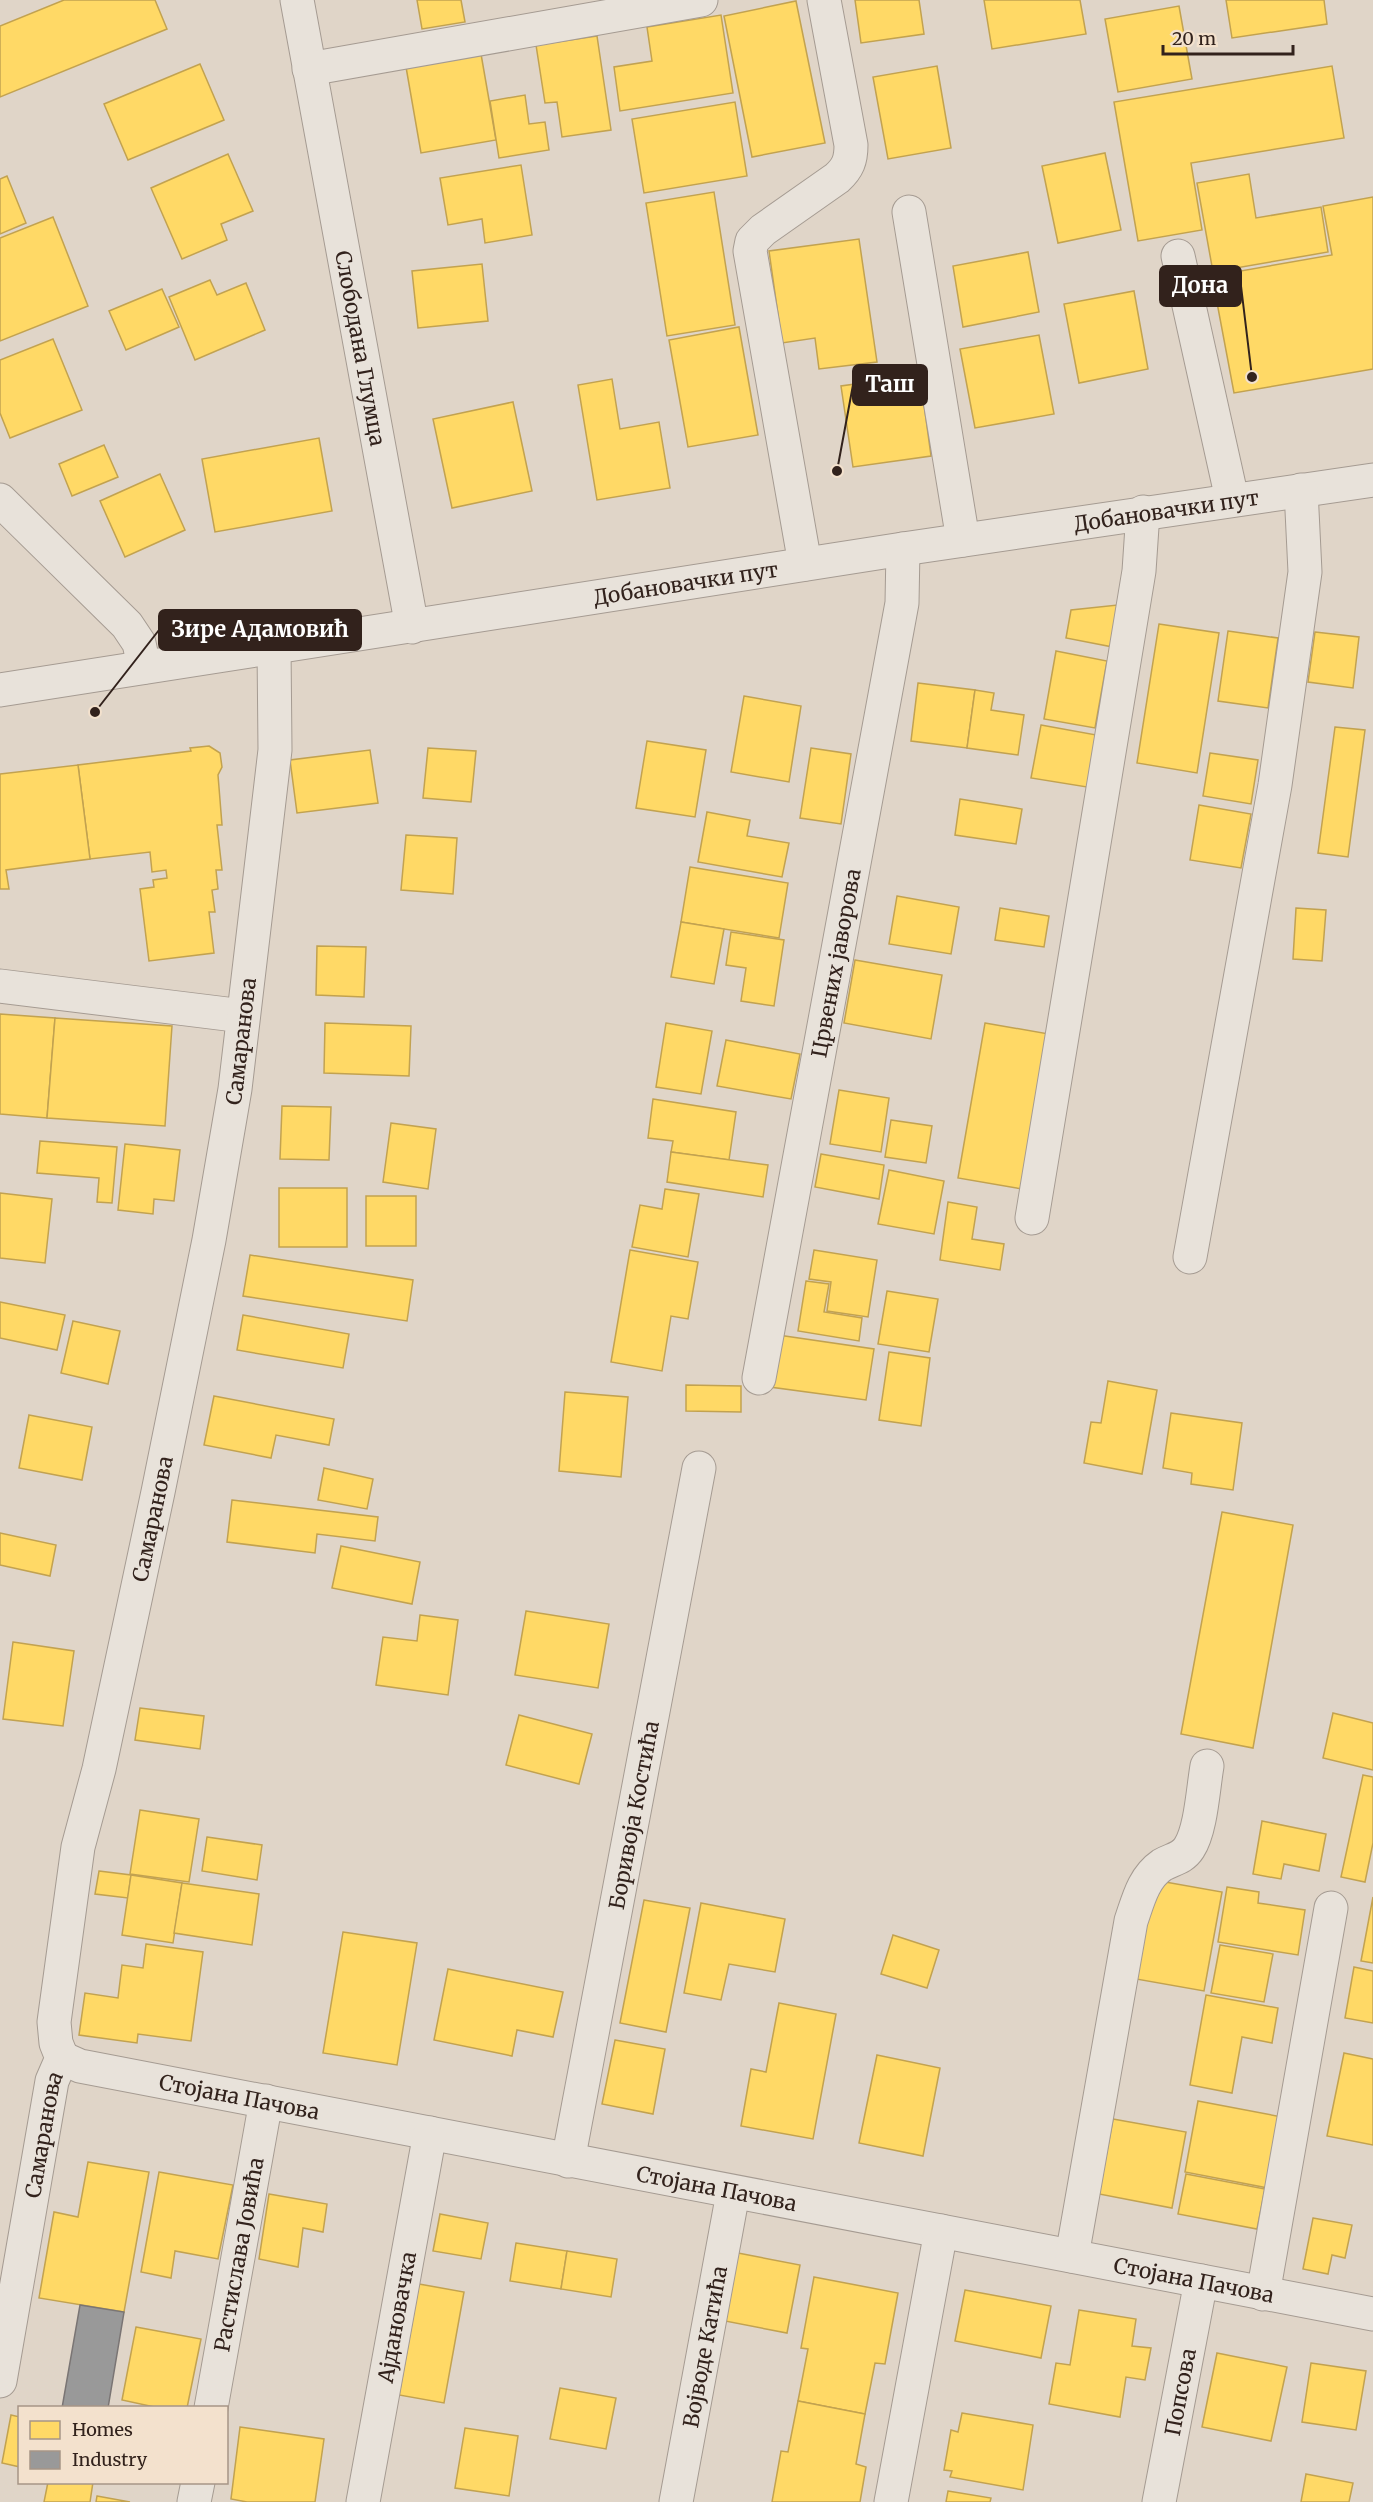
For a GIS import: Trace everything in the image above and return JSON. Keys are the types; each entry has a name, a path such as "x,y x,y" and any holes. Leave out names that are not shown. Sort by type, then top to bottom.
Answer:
{"street":[{"name":"Слободана Глумца","path":"297,0 412,627"},
{"path":"309,69 701,0"},
{"path":"804,564 750,251 752,241 763,230 837,178 846,169 851,159 851,146 824,0"},
{"path":"909,212 963,540"},
{"path":"1178,256 1232,499"},
{"name":"Добановачки пут","path":"0,690 1143,512 1373,480"},
{"path":"1190,1257 1275,785 1305,572 1301,490"},
{"path":"0,500 127,625 139,644 144,667"},
{"path":"1032,1218 1139,571 1143,512"},
{"name":"Црвених јаворова","path":"759,1378 902,603 903,549"},
{"name":"Самаранова","path":"0,2381 52,2081 62,2058 56,2043 54,2022 78,1847 99,1769 209,1240 235,1089 275,750 274,647"},
{"path":"0,986 243,1016"},
{"name":"Боривоја Костића","path":"568,2161 699,1468"},
{"path":"1072,2256 1131,1922 1143,1888 1151,1875 1163,1865 1179,1858 1194,1839 1207,1766"},
{"path":"1263,2294 1331,1908"},
{"name":"Стојана Пачова","path":"62,2058 81,2066 733,2193 1373,2314"},
{"name":"Растислава Јовића","path":"211,2406 266,2101"},
{"name":"Ајдановачка","path":"363,2502 430,2133"},
{"name":"Војводе Катића","path":"676,2502 733,2193"},
{"path":"891,2502 941,2231"},
{"name":"Попсова","path":"1159,2502 1201,2281"},
{"path":"194,2502 198,2484"}],"building: Homes":[{"path":"64,0 155,0 167,29 0,97 0,26"},
{"path":"417,0 461,0 465,22 422,29"},
{"path":"855,0 919,0 924,34 861,43"},
{"path":"984,0 1080,0 1086,34 992,49"},
{"path":"1226,0 1324,0 1327,24 1232,38"},
{"path":"796,1 825,143 752,157 724,16"},
{"path":"1179,6 1192,79 1118,92 1105,19"},
{"path":"721,15 733,93 620,111 614,67 652,61 647,27"},
{"path":"597,36 611,130 562,137 557,102 545,103 536,45"},
{"path":"481,54 496,140 421,153 406,67"},
{"path":"200,64 224,120 128,160 104,104"},
{"path":"937,66 951,148 888,159 873,77"},
{"path":"1332,66 1344,138 1191,163 1202,230 1138,241 1114,102"},
{"path":"525,95 529,124 545,122 549,150 499,158 490,101"},
{"path":"735,102 747,176 644,193 632,119"},
{"path":"1105,153 1121,230 1058,243 1042,166"},
{"path":"228,154 253,211 221,224 227,240 182,259 151,188"},
{"path":"521,165 532,235 485,243 482,219 448,225 440,178"},
{"path":"1249,174 1256,218 1321,207 1328,252 1213,272 1197,183"},
{"path":"7,176 26,223 0,234 0,179"},
{"path":"714,192 735,325 667,336 646,203"},
{"path":"1373,197 1373,369 1234,393 1212,276 1332,255 1323,206"},
{"path":"53,217 88,306 0,341 0,238"},
{"path":"859,239 877,362 819,369 815,338 782,343 769,251"},
{"path":"1028,252 1039,312 963,327 953,266"},
{"path":"482,264 488,321 418,328 412,271"},
{"path":"210,280 217,295 246,283 265,330 195,360 169,297"},
{"path":"162,289 179,327 126,350 109,311"},
{"path":"1134,291 1148,369 1079,383 1064,304"},
{"path":"739,327 758,435 688,447 669,340"},
{"path":"1039,335 1054,414 975,428 960,349"},
{"path":"53,339 82,410 10,438 0,413 0,360"},
{"path":"920,375 931,456 853,467 841,386"},
{"path":"612,379 620,429 659,422 670,488 597,500 578,385"},
{"path":"513,402 532,491 452,508 433,419"},
{"path":"319,438 332,511 215,532 202,459"},
{"path":"104,445 118,477 72,496 59,464"},
{"path":"160,474 185,530 125,557 100,501"},
{"path":"1127,604 1118,648 1066,638 1071,610"},
{"path":"1159,624 1219,633 1197,773 1137,763"},
{"path":"1228,631 1278,638 1268,708 1218,701"},
{"path":"1315,632 1359,637 1353,688 1308,682"},
{"path":"1056,651 1107,661 1095,728 1044,719"},
{"path":"918,683 975,690 967,748 911,741"},
{"path":"975,690 994,693 991,710 1024,715 1018,755 967,748"},
{"path":"744,696 801,706 789,782 731,772"},
{"path":"1041,725 1102,736 1093,788 1031,778"},
{"path":"1335,727 1365,730 1348,857 1318,853"},
{"path":"647,741 706,750 695,817 636,808"},
{"path":"209,746 220,753 222,767 218,775 222,825 217,825 222,870 216,870 218,889 212,890 215,912 209,912 214,953 149,961 140,889 154,887 153,880 167,878 166,870 152,872 150,852 90,859 78,765 191,751 190,748"},
{"path":"428,748 476,751 471,802 423,798"},
{"path":"811,748 851,754 841,824 800,818"},
{"path":"370,750 378,803 297,813 290,760"},
{"path":"1210,753 1258,760 1251,804 1203,796"},
{"path":"78,765 90,859 6,870 9,889 0,889 0,774"},
{"path":"960,799 1022,809 1016,844 955,835"},
{"path":"1199,805 1251,814 1241,868 1190,860"},
{"path":"707,812 750,820 747,836 789,843 782,877 698,862"},
{"path":"406,835 457,838 453,894 401,890"},
{"path":"690,867 788,883 779,938 681,922"},
{"path":"897,896 959,907 951,954 889,944"},
{"path":"1000,908 1049,916 1044,947 995,940"},
{"path":"1296,908 1326,910 1322,961 1293,959"},
{"path":"681,922 724,929 714,984 671,977"},
{"path":"731,932 784,940 774,1006 741,1001 746,968 726,965"},
{"path":"317,946 366,947 364,997 316,995"},
{"path":"855,960 942,975 931,1039 844,1023"},
{"path":"0,1014 55,1018 47,1118 0,1114"},
{"path":"55,1018 172,1026 165,1126 47,1118"},
{"path":"325,1023 411,1026 409,1076 324,1073"},
{"path":"666,1023 712,1031 701,1094 656,1087"},
{"path":"985,1023 1049,1034 1022,1189 958,1178"},
{"path":"726,1040 800,1054 791,1099 717,1086"},
{"path":"839,1090 889,1098 881,1152 830,1144"},
{"path":"653,1099 736,1112 729,1160 671,1152 673,1141 648,1138"},
{"path":"282,1106 331,1107 329,1160 280,1159"},
{"path":"891,1120 932,1126 926,1163 885,1157"},
{"path":"391,1123 436,1129 428,1189 383,1182"},
{"path":"40,1141 117,1147 112,1203 97,1202 99,1178 37,1173"},
{"path":"125,1144 180,1150 174,1201 154,1199 153,1214 118,1210"},
{"path":"671,1152 768,1165 763,1197 667,1182"},
{"path":"821,1154 884,1165 879,1199 815,1187"},
{"path":"889,1170 944,1181 934,1234 878,1224"},
{"path":"279,1188 347,1188 347,1247 279,1247"},
{"path":"665,1189 699,1194 688,1257 632,1247 640,1205 662,1209"},
{"path":"0,1193 52,1199 45,1263 0,1258"},
{"path":"366,1196 416,1196 416,1246 366,1246"},
{"path":"948,1202 977,1207 972,1239 1004,1244 1000,1270 940,1260"},
{"path":"630,1250 698,1262 688,1319 671,1316 662,1371 611,1362"},
{"path":"814,1250 877,1260 868,1317 827,1311 831,1282 809,1279"},
{"path":"250,1255 413,1280 407,1321 243,1296"},
{"path":"806,1281 829,1284 824,1312 862,1318 859,1341 798,1331"},
{"path":"887,1291 938,1299 929,1352 878,1344"},
{"path":"0,1302 65,1315 57,1350 0,1338"},
{"path":"243,1315 349,1334 343,1368 237,1350"},
{"path":"73,1321 120,1331 108,1384 61,1373"},
{"path":"778,1335 874,1349 866,1400 770,1387"},
{"path":"889,1352 930,1358 921,1426 879,1420"},
{"path":"1108,1381 1157,1390 1142,1474 1084,1463 1091,1422 1101,1423"},
{"path":"686,1385 741,1386 741,1412 686,1411"},
{"path":"565,1392 628,1397 621,1477 559,1471"},
{"path":"214,1396 334,1419 329,1445 276,1435 271,1458 204,1445"},
{"path":"1171,1413 1242,1423 1233,1490 1191,1484 1192,1473 1163,1468"},
{"path":"29,1415 92,1427 82,1480 19,1468"},
{"path":"324,1468 373,1479 367,1509 318,1500"},
{"path":"232,1500 378,1517 375,1541 317,1534 315,1553 227,1542"},
{"path":"1222,1512 1293,1525 1253,1748 1181,1734"},
{"path":"0,1533 56,1545 50,1576 0,1565"},
{"path":"341,1546 420,1562 412,1604 332,1588"},
{"path":"526,1611 609,1624 598,1688 515,1675"},
{"path":"420,1615 458,1620 448,1695 376,1685 383,1637 417,1641"},
{"path":"13,1642 74,1651 63,1726 3,1719"},
{"path":"140,1708 204,1716 200,1749 135,1740"},
{"path":"1333,1713 1373,1723 1373,1770 1323,1758"},
{"path":"519,1715 592,1734 579,1784 506,1765"},
{"path":"1363,1775 1373,1777 1373,1843 1365,1882 1341,1877"},
{"path":"140,1810 199,1819 189,1882 130,1874"},
{"path":"1262,1821 1326,1834 1319,1871 1284,1864 1281,1879 1253,1874"},
{"path":"207,1837 262,1845 257,1880 202,1871"},
{"path":"99,1871 131,1875 128,1898 95,1894"},
{"path":"131,1875 182,1883 173,1943 122,1935"},
{"path":"1154,1880 1222,1892 1204,1991 1136,1979"},
{"path":"182,1883 259,1894 252,1945 174,1933"},
{"path":"1227,1887 1259,1892 1258,1903 1305,1910 1298,1955 1218,1942"},
{"path":"1373,1897 1373,1963 1361,1961"},
{"path":"644,1900 690,1908 666,2032 620,2023"},
{"path":"701,1903 785,1919 775,1972 729,1964 721,2000 684,1993"},
{"path":"343,1932 417,1943 397,2065 323,2053"},
{"path":"893,1935 939,1950 927,1988 881,1974"},
{"path":"146,1944 203,1952 191,2041 138,2034 137,2043 79,2035 85,1993 118,1998 122,1965 143,1968"},
{"path":"1220,1945 1273,1954 1264,2002 1211,1993"},
{"path":"1354,1967 1373,1971 1373,2023 1345,2018"},
{"path":"448,1969 563,1992 553,2037 517,2030 512,2056 434,2040"},
{"path":"1206,1995 1278,2008 1272,2043 1242,2037 1232,2093 1190,2085"},
{"path":"779,2003 836,2014 813,2139 741,2126 751,2069 766,2072"},
{"path":"615,2040 665,2049 653,2114 602,2104"},
{"path":"1344,2053 1373,2059 1373,2145 1327,2136"},
{"path":"877,2055 940,2068 923,2156 859,2143"},
{"path":"1198,2101 1282,2117 1268,2188 1185,2172"},
{"path":"1113,2119 1186,2132 1172,2208 1099,2194"},
{"path":"88,2162 149,2172 124,2312 39,2298 54,2212 78,2217"},
{"path":"159,2172 233,2185 218,2259 175,2251 171,2278 141,2272"},
{"path":"1186,2174 1265,2189 1257,2229 1178,2214"},
{"path":"269,2194 327,2204 323,2232 303,2228 298,2267 259,2259"},
{"path":"440,2214 488,2223 481,2259 433,2251"},
{"path":"1313,2218 1352,2225 1345,2258 1332,2255 1328,2274 1303,2269"},
{"path":"516,2243 567,2251 561,2289 510,2281"},
{"path":"567,2251 617,2259 611,2297 561,2289"},
{"path":"738,2253 800,2265 787,2333 725,2321"},
{"path":"814,2277 898,2293 885,2364 875,2363 865,2414 798,2401 808,2349 801,2348"},
{"path":"419,2284 464,2292 444,2403 399,2395"},
{"path":"965,2290 1051,2306 1041,2358 955,2341"},
{"path":"1079,2310 1136,2319 1132,2346 1151,2348 1145,2380 1126,2377 1120,2417 1049,2404 1056,2363 1070,2365"},
{"path":"136,2327 201,2339 187,2406 150,2406 122,2400"},
{"path":"1217,2353 1287,2367 1271,2441 1202,2427"},
{"path":"1311,2363 1366,2371 1356,2430 1302,2422"},
{"path":"560,2388 616,2398 606,2449 550,2439"},
{"path":"798,2401 865,2414 856,2464 866,2467 860,2502 772,2502 781,2451 788,2452"},
{"path":"962,2413 1033,2425 1023,2490 950,2477 952,2471 944,2470 951,2430 958,2432"},
{"path":"11,2415 18,2417 18,2467 2,2463"},
{"path":"240,2427 324,2439 315,2502 247,2502 231,2499"},
{"path":"465,2428 518,2436 509,2496 455,2488"},
{"path":"1306,2474 1353,2483 1349,2502 1301,2502"},
{"path":"48,2484 93,2484 90,2502 44,2502"},
{"path":"948,2491 991,2498 990,2502 946,2502"},
{"path":"97,2496 130,2502 96,2502"}],"building: Industry":[{"path":"80,2305 124,2312 108,2406 62,2406"}],"place":[{"name":"Дона","path":"1252,377"},
{"name":"Таш","path":"837,471"},
{"name":"Зире Адамовић","path":"95,712"}]}
